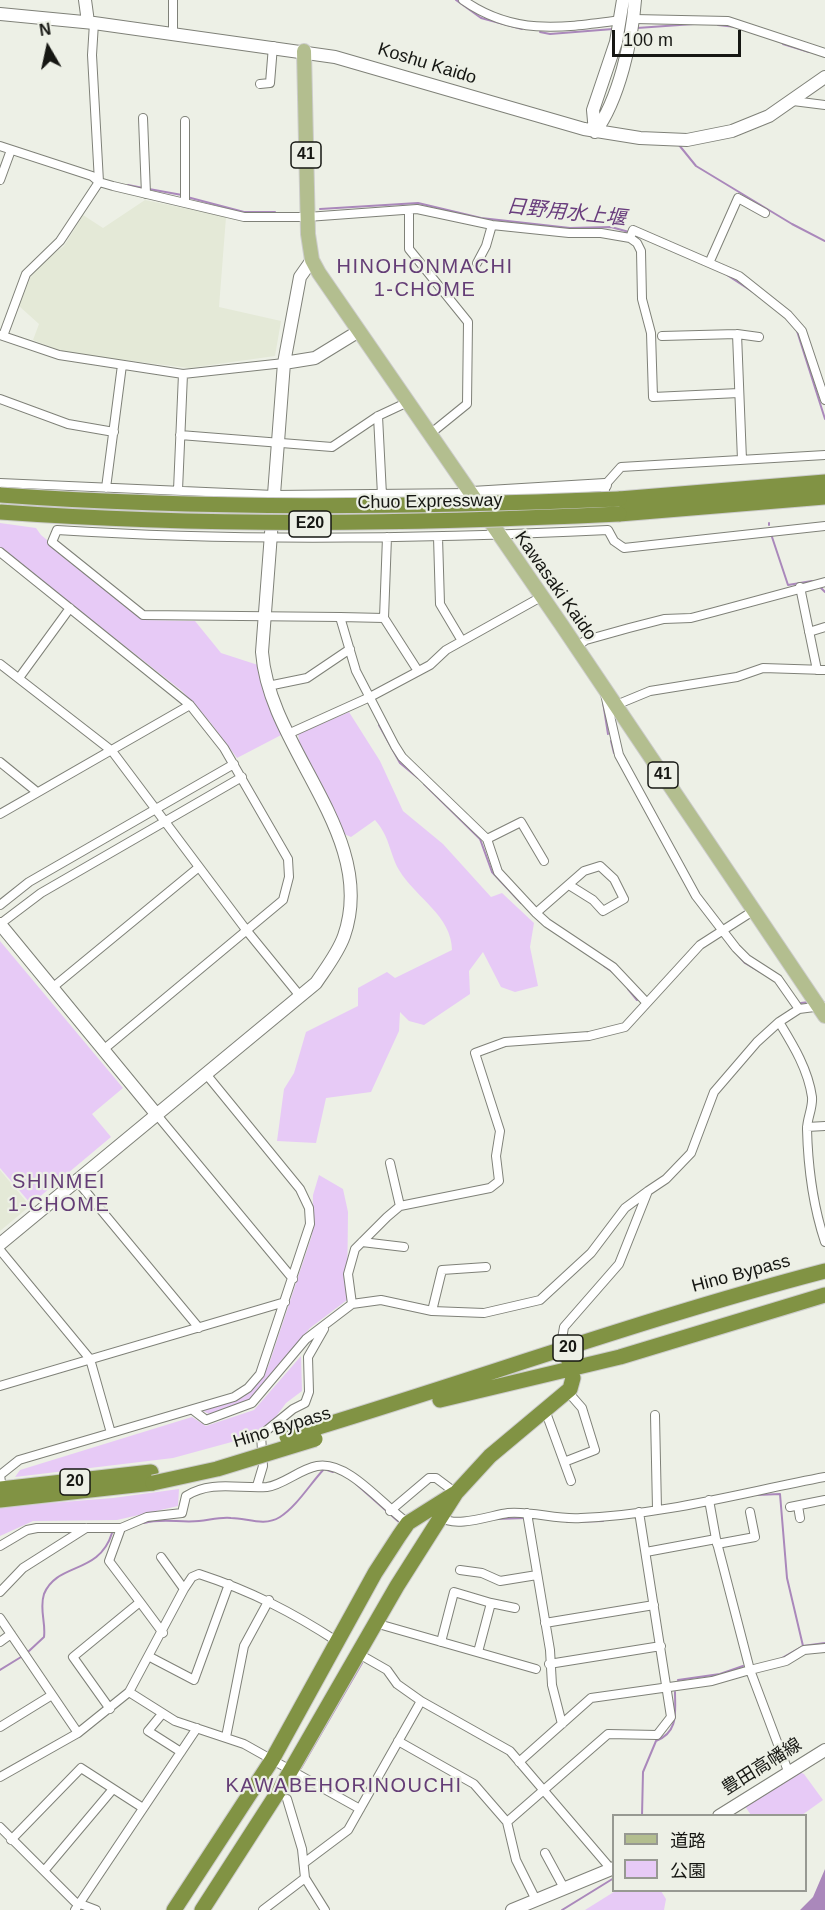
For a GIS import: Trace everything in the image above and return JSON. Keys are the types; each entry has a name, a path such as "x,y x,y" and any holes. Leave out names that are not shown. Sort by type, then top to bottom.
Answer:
{"highway":[{"name":"Chuo Expressway","path":"0,495 226,505 619,506 825,482"},
{"name":"Chuo Expressway","path":"0,512 175,522 328,524 619,506 825,497"},
{"name":"Hino Bypass","path":"313,1434 693,1307 825,1271"},
{"name":"Hino Bypass","path":"1,1493 152,1478 210,1460 467,1392 648,1349 825,1295"},
{"name":"20","path":"566,1349 573,1378 568,1392"},
{"path":"202,1910 291,1770 375,1623 456,1493 490,1456 568,1392"},
{"path":"174,1910 272,1760 375,1573 408,1523 456,1493"}],"main road":[{"name":"Kawasaki Kaido","path":"304,51 307,217 312,260 616,705 753,911 823,1009"}],"street":[{"path":"85,0 91,23 99,182 60,241 26,274 2,335 59,355 183,374 315,358 359,331"},
{"path":"173,0 173,34"},
{"path":"463,0 485,16 530,28 627,20 728,21 825,53"},
{"path":"623,0 627,20"},
{"path":"595,132 606,116 627,20 635,0"},
{"name":"Koshu Kaido","path":"0,14 91,23 304,51 395,72 595,132 672,140 705,138 752,124 793,101 825,77"},
{"path":"260,84 270,82 273,46"},
{"path":"793,101 825,105"},
{"path":"143,118 146,190"},
{"path":"185,121 185,199"},
{"path":"0,146 92,176 99,182 185,199 244,217 307,217 431,210 492,225 569,233 631,235 710,261 753,286 798,325 825,400"},
{"path":"0,180 11,150"},
{"path":"710,261 738,198 765,213"},
{"path":"409,210 409,249 468,322 468,404 430,434"},
{"path":"477,262 486,246 492,225"},
{"path":"631,235 641,251 642,299 651,333 653,397 739,393"},
{"path":"0,1244 316,983 344,938 350,910 351,887 348,863 339,838 288,734 268,686 261,652 284,363 300,277 312,260"},
{"path":"738,334 742,460"},
{"path":"662,336 738,334 759,338"},
{"path":"104,533 104,489 122,365"},
{"path":"178,490 183,374"},
{"path":"0,399 68,424 114,432"},
{"path":"180,435 332,447 378,416 408,402"},
{"path":"378,416 382,495"},
{"path":"0,483 274,495 472,493 605,485 621,467 825,455"},
{"path":"605,485 608,530 614,541 624,548 825,526"},
{"path":"384,618 143,615 52,542 57,530 271,538 438,537 608,530"},
{"path":"387,537 384,618 418,671"},
{"path":"438,537 440,604 462,641"},
{"path":"0,552 190,705 234,764 288,859 289,877 283,900 103,1050"},
{"path":"576,647 586,640 628,628 664,619 702,615 825,582"},
{"path":"616,705 650,692 737,677 763,668 821,670 809,632 800,587"},
{"path":"288,734 370,697 418,671 462,641 541,597"},
{"path":"19,678 70,608"},
{"path":"340,617 356,671 402,757 487,839 498,872 536,913 547,923 613,966 646,1002"},
{"path":"809,632 825,627"},
{"path":"268,686 308,678 350,649"},
{"path":"0,664 112,751 247,931 300,996"},
{"path":"604,689 619,755 696,896 747,959 778,980 799,1009"},
{"path":"0,814 190,705"},
{"path":"0,762 37,792"},
{"path":"0,905 29,882 234,764"},
{"path":"242,777 41,892 0,924 293,1279"},
{"path":"487,839 521,822 544,861"},
{"path":"536,913 568,885 584,871 600,866 614,879 624,899 603,911 593,900 568,885"},
{"path":"52,988 199,867"},
{"path":"352,1304 349,1266 355,1249 400,1206 490,1188 499,1181 496,1156 500,1131 475,1053 505,1042 589,1036 618,1031 625,1027 700,945 753,911"},
{"path":"193,1410 206,1420 252,1403 306,1339 352,1304 381,1299 432,1311 495,1313 540,1300 591,1253 625,1208 673,1173 691,1153 714,1092 757,1042 778,1022 799,1009 823,1009"},
{"path":"778,1022 800,1057 810,1090 812,1101 807,1127 813,1198 825,1242"},
{"path":"1,1493 0,1475 19,1460 234,1397 254,1383 265,1363 310,1224 305,1198 206,1074"},
{"path":"807,1127 825,1126"},
{"path":"390,1163 400,1206"},
{"path":"77,1180 199,1328"},
{"path":"566,1349 562,1339 564,1327 619,1264 648,1191"},
{"path":"362,1242 404,1247"},
{"path":"0,1250 90,1359 111,1432"},
{"path":"432,1311 442,1270 486,1267"},
{"path":"0,1386 285,1302"},
{"path":"257,1486 263,1466 261,1435 293,1409 305,1403 309,1392 308,1357 327,1323"},
{"path":"564,1462 596,1450 582,1408 568,1392"},
{"path":"545,1410 571,1481"},
{"path":"655,1415 657,1509"},
{"path":"0,1546 27,1530 121,1528 147,1517 182,1512 186,1497 219,1485 269,1487 293,1474 319,1465 348,1472 390,1511 408,1523"},
{"path":"441,1517 445,1521 466,1521 527,1513 579,1519 657,1509 825,1477"},
{"path":"390,1511 429,1478 436,1478 456,1493"},
{"path":"709,1500 716,1542 750,1670 788,1771"},
{"path":"800,1518 794,1507 825,1500"},
{"path":"507,1822 608,1734 661,1734 671,1717 668,1686 639,1512"},
{"path":"646,1552 755,1537 750,1512"},
{"path":"527,1513 545,1623 549,1664 562,1724"},
{"path":"0,1592 23,1568 87,1528"},
{"path":"121,1528 110,1561 163,1633"},
{"path":"161,1557 184,1589"},
{"path":"460,1570 482,1573 500,1581 537,1575"},
{"path":"0,1777 78,1733 129,1692 163,1633 184,1589 192,1577 199,1574 269,1600 338,1642"},
{"path":"150,1657 194,1680 229,1584"},
{"path":"441,1642 454,1592 515,1608"},
{"path":"226,1737 244,1646 269,1600"},
{"path":"110,1709 73,1657 140,1602"},
{"path":"478,1652 491,1603"},
{"path":"545,1623 654,1605"},
{"path":"0,1618 78,1733"},
{"path":"375,1623 536,1669"},
{"path":"0,1642 11,1634"},
{"path":"549,1664 661,1646"},
{"path":"519,1762 591,1698 712,1681 786,1661 804,1650 825,1648"},
{"path":"359,1654 387,1670 397,1684 421,1701 510,1751 612,1869 512,1910"},
{"path":"129,1692 162,1714 226,1737 360,1809"},
{"path":"0,1727 52,1695"},
{"path":"304,1863 348,1830 421,1701"},
{"path":"162,1714 148,1731 181,1752"},
{"path":"77,1907 197,1728"},
{"path":"398,1741 474,1784 507,1822 516,1860 536,1900"},
{"name":"豊田高幡線","path":"721,1814 825,1750"},
{"path":"11,1840 81,1768 143,1808"},
{"path":"44,1871 113,1789"},
{"path":"287,1799 304,1863 305,1878 325,1910"},
{"path":"0,1827 75,1902 77,1907"},
{"path":"544,1853 564,1888"},
{"path":"263,1910 305,1878"},
{"path":"77,1907 96,1910"}],"shaded area":[{"path":"145,200 226,217 219,307 281,321 275,356 189,368 67,353 33,340 39,324 19,306 30,278 44,261 64,246 83,215 103,228"},
{"path":"0,1170 30,1206 0,1231"},
{"path":"825,1869 825,1910 800,1910 813,1897"}],"green space":[{"path":"0,523 36,528 41,535 144,620 195,621 221,653 258,665 285,733 237,758 210,722 182,691 0,548"},
{"path":"349,712 380,761 403,811 443,844 491,897 502,893 534,923 530,947 538,986 515,992 501,987 483,952 469,971 470,994 424,1025 409,1021 400,1012 399,1031 371,1092 326,1098 316,1143 277,1141 284,1089 294,1073 306,1032 358,1006 358,988 387,972 395,978 452,950 446,927 399,870 384,832 375,820 351,837 344,834 300,746 298,734"},
{"path":"0,941 123,1088 92,1114 111,1137 31,1204 0,1168"},
{"path":"319,1175 343,1189 348,1212 347,1300 310,1328 248,1401 209,1414 203,1411 244,1397 268,1367 312,1235 313,1195"},
{"path":"301,1356 302,1391 286,1403 275,1418 250,1437 173,1458 15,1477 20,1470 192,1417 206,1426 254,1410"},
{"path":"179,1489 178,1506 117,1520 33,1521 0,1536 0,1507 113,1498"},
{"path":"797,1771 804,1774 823,1800 803,1814 750,1814 744,1805"},
{"path":"614,1892 662,1892 666,1899 664,1910 585,1910"}],"waterway":[{"path":"456,0 481,18 522,29"},
{"path":"637,28 694,24"},
{"path":"718,25 736,27"},
{"path":"540,32 550,34 613,29"},
{"path":"783,44 809,52"},
{"path":"679,145 696,166 792,224 825,241"},
{"name":"日野用水上堰","path":"128,185 143,188"},
{"name":"日野用水上堰","path":"149,189 182,195"},
{"name":"日野用水上堰","path":"187,197 244,212 275,212"},
{"name":"日野用水上堰","path":"320,209 418,203 481,218 570,228 611,227 629,232"},
{"name":"日野用水上堰","path":"727,275 753,292"},
{"name":"日野用水上堰","path":"797,331 825,419"},
{"path":"771,534 788,585 812,581"},
{"path":"819,586 825,592"},
{"path":"603,702 608,734"},
{"path":"379,725 400,763 418,778"},
{"path":"611,741 614,753"},
{"path":"424,784 480,839 492,872 521,903"},
{"path":"729,945 745,963 760,972"},
{"path":"604,966 614,973"},
{"path":"628,989 637,1000"},
{"path":"801,1003 809,1002"},
{"path":"144,1523 227,1518 262,1522 274,1520 292,1507 324,1469 333,1472"},
{"path":"356,1484 400,1523"},
{"path":"757,1495 780,1494 787,1578 803,1646"},
{"path":"496,1519 526,1518"},
{"path":"567,1522 603,1521"},
{"path":"29,1651 44,1637 43,1600 50,1584 58,1577 98,1556 112,1533"},
{"path":"782,1658 803,1646 825,1643"},
{"path":"0,1670 21,1657"},
{"path":"301,1768 362,1663"},
{"path":"678,1680 720,1674 743,1666"},
{"path":"642,1814 643,1772 656,1741 672,1727 675,1714 675,1692"},
{"path":"290,1787 293,1781"},
{"path":"562,1910 612,1879"}],"district":[{"name":"HINOHONMACHI 1-CHOME","path":"425,278"},
{"name":"SHINMEI 1-CHOME","path":"59,1194"},
{"name":"KAWABEHORINOUCHI","path":"344,1786"}]}
